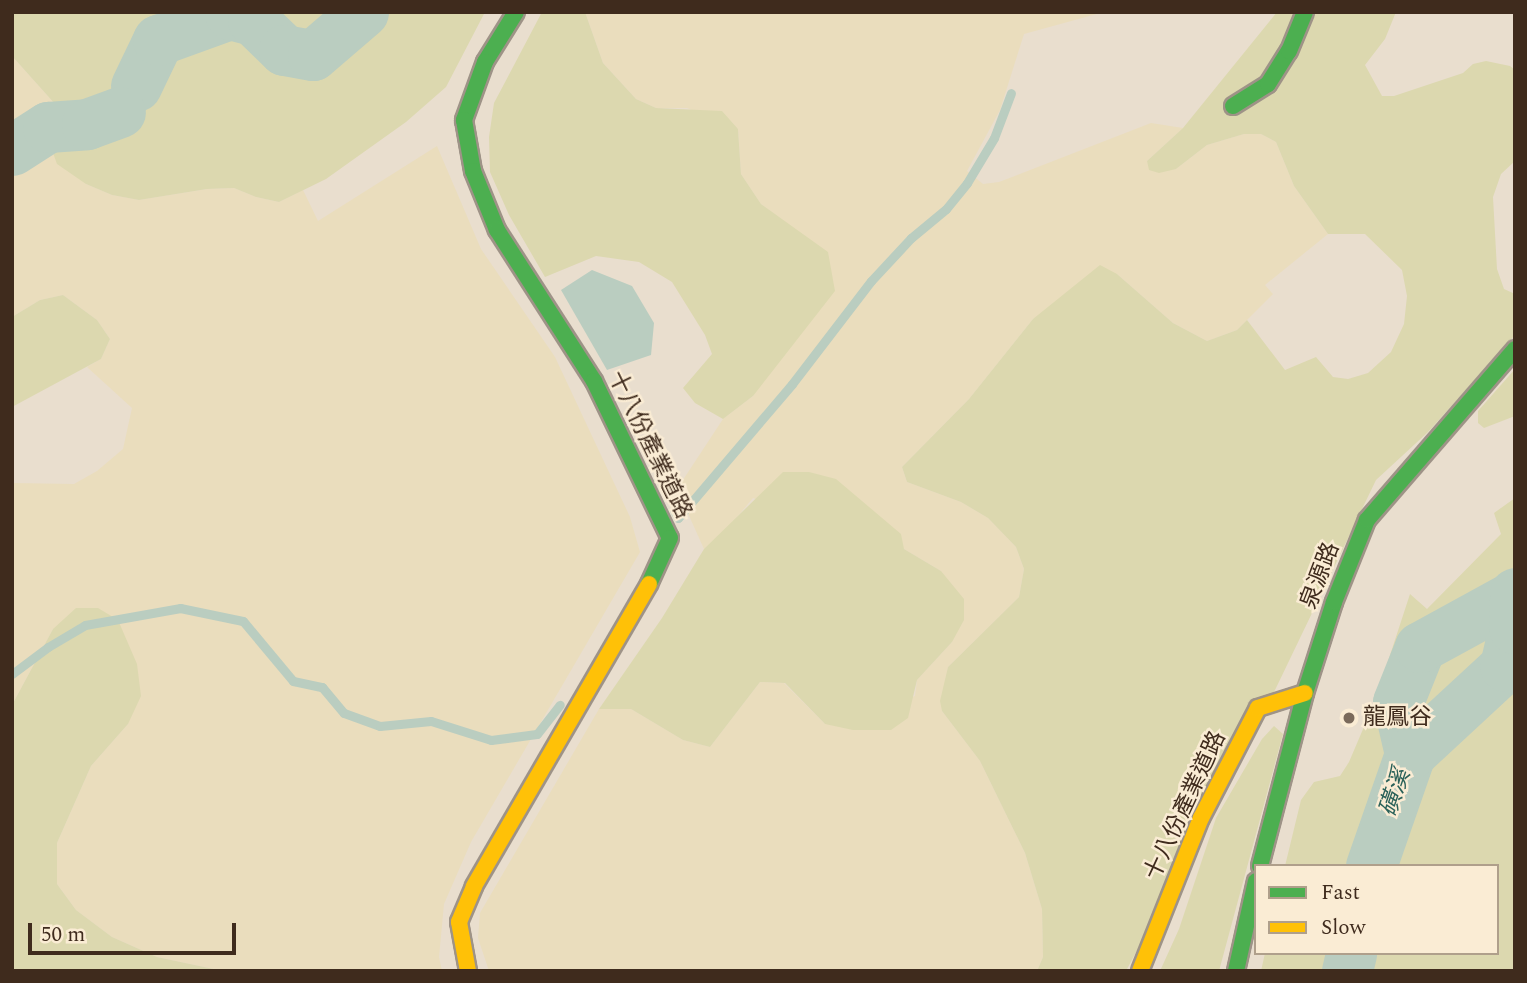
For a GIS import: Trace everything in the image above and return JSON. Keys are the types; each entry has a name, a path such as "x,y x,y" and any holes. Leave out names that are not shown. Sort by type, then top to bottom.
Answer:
{"street":[{"name":"十八份產業道路","path":"468,971 459,922 474,886 659,566 670,538 594,381 497,230 473,171 464,120 485,62 516,12"},
{"path":"1233,106 1268,84 1289,51 1305,12"},
{"name":"泉源路","path":"1261,864 1305,693 1334,603 1367,520 1515,349"},
{"name":"十八份產業道路","path":"1140,971 1200,818 1258,708 1305,693"},
{"path":"1236,971 1254,890"}],"shaded area":[{"path":"12,12 485,12 446,87 406,122 326,179 279,202 234,188 207,189 139,200 112,195 86,184 57,164 48,139 55,104 12,56"},
{"path":"542,12 585,12 603,63 636,99 656,108 722,111 738,129 741,174 761,204 828,252 835,291 753,396 723,419 695,403 683,388 712,354 705,335 672,282 639,262 596,256 545,277 509,215 490,172 489,137 494,103"},
{"path":"585,12 1104,12 1024,34 1000,110 967,171 983,184 999,182 1151,123 1183,128 1147,161 1176,169 1207,145 1244,134 1261,134 1276,142 1294,186 1328,234 1265,285 1273,294 1237,330 1207,341 1173,323 1117,274 1033,319 969,399 902,467 907,482 961,502 988,518 1016,547 1024,569 1019,597 948,667 942,711 980,761 1025,853 1042,909 1043,957 1037,971 489,971 478,938 480,913 599,709 631,709 683,740 710,747 760,682 784,683 825,724 915,696 917,680 952,642 941,571 904,549 753,498 727,529 704,549 677,489 723,419 753,396 793,229 761,204 741,174 738,129 687,108 656,108 636,99 603,63"},
{"path":"1277,12 1396,12 1385,39 1365,65 1382,96 1394,96 1463,73 1473,64 1486,61 1510,66 1515,70 1515,161 1501,174 1493,197 1497,269 1504,289 1515,294 1515,335 1428,432 1376,480 1276,688 1126,971 1037,971 1043,957 1042,909 1025,853 980,761 942,711 940,701 948,667 1019,597 1024,569 1016,547 988,518 961,502 907,482 902,467 969,399 1033,319 1100,265 1117,274 1173,323 1207,341 1237,330 1247,320 1285,370 1316,357 1333,377 1348,379 1368,373 1391,352 1404,324 1407,296 1402,270 1365,234 1328,234 1294,186 1276,142 1261,134 1244,134 1207,145 1176,169 1159,173 1149,170 1147,161 1183,128"},
{"path":"12,56 55,104 48,139 86,184 112,195 139,200 207,189 234,188 279,202 303,190 318,221 437,146 481,249 555,357 630,517 640,552 471,842 444,904 439,957 442,971 223,971 157,957 112,937 76,910 57,884 57,843 91,766 128,724 53,629 12,705 12,483 74,484 97,471 123,449 132,408 87,367 101,359 110,339 97,320 63,295 40,300 12,317"},
{"path":"592,270 632,286 654,323 651,355 607,370 561,290"},
{"path":"63,295 97,320 110,339 101,359 12,407 12,317 40,300"},
{"path":"1515,369 1515,416 1484,428 1478,423 1478,411"},
{"path":"783,472 809,472 836,479 901,534 904,549 941,571 964,599 964,620 952,642 917,680 908,718 891,730 853,730 825,724 785,683 760,682 710,747 683,740 631,709 599,709 662,618 704,549"},
{"path":"1515,498 1515,971 1261,971 1265,955 1499,955 1499,864 1285,864 1301,800 1314,782 1340,776 1349,762 1375,701 1410,594 1427,609 1501,534 1494,513"},
{"path":"76,608 98,608 118,620 137,664 141,696 128,724 91,766 57,843 57,884 76,910 112,937 157,957 223,971 14,971 12,968 12,705 53,629"},
{"path":"1274,726 1283,734 1219,971 1160,971 1179,929 1216,818 1262,739"}],"waterway":[{"path":"136,86 158,40 230,14 253,20 284,50 313,55 363,12"},
{"path":"674,511 678,518 792,384 871,281 911,238 946,209 967,183 994,138 1011,93"},
{"path":"12,150 48,127 87,124 120,112"},
{"name":"磺溪","path":"1372,864 1410,754 1505,666 1514,628 1515,593"},
{"path":"1410,754 1398,702 1420,647 1513,596"},
{"path":"12,674 48,647 85,625 180,608 243,621 293,681 322,687 344,713 380,726 431,721 491,740 537,734 560,705"},
{"name":"磺溪","path":"1347,971 1351,955"}],"traffic: fast":[{"path":"516,12 485,62 464,120 473,171 497,230 594,381 670,538 649,584"},
{"path":"1233,106 1268,84 1289,51 1305,12"},
{"path":"1261,864 1305,693 1334,602 1367,520 1515,349"},
{"path":"1236,971 1254,890"}],"traffic: slow":[{"path":"468,971 459,922 474,886 649,584"},
{"path":"1140,971 1201,818 1258,708 1305,693"}],"place":[{"name":"龍鳳谷","path":"1349,718"}]}
